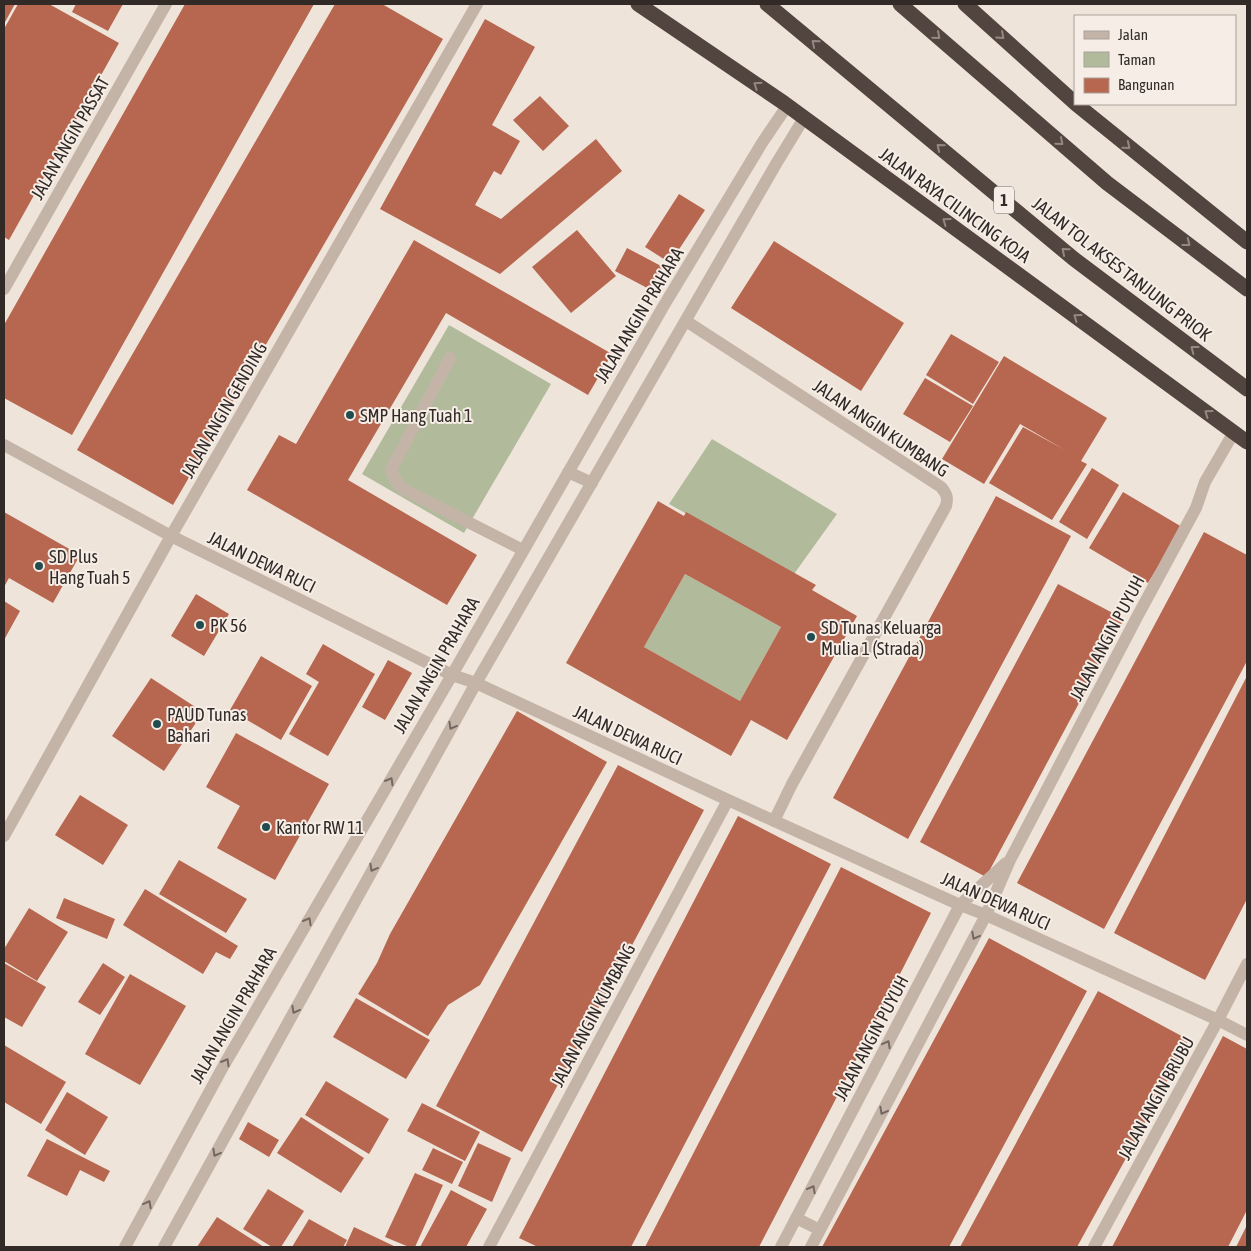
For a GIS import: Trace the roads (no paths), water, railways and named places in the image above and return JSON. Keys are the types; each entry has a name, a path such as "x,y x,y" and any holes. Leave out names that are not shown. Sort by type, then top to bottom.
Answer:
{"highway":[{"name":"JALAN RAYA CILINCING KOJA","path":"638,4 804,118 1247,442"},
{"name":"JALAN TOL AKSES TANJUNG PRIOK","path":"767,4 1074,259 1247,389"},
{"path":"900,4 1107,183 1247,289"},
{"path":"965,4 1074,102"},
{"path":"1077,105 1247,242"}],"street":[{"name":"JALAN ANGIN PASSAT","path":"4,289 166,4"},
{"name":"JALAN ANGIN GENDING","path":"4,836 171,536 477,4"},
{"name":"JALAN ANGIN PRAHARA","path":"125,1247 224,1064 452,675 663,307 762,142 787,106"},
{"path":"164,1247 476,684 804,118"},
{"name":"JALAN ANGIN KUMBANG","path":"686,321 941,487 946,493 946,506 796,775 774,821"},
{"path":"450,358 391,470 396,481 403,489 523,550"},
{"name":"JALAN ANGIN PUYUH","path":"811,1247 986,915 1010,860 1196,508 1205,482 1234,432"},
{"name":"JALAN DEWA RUCI","path":"4,445 171,536 452,675 476,684 774,821 1218,1020 1247,1035"},
{"path":"568,472 592,483"},
{"name":"JALAN ANGIN KUMBANG","path":"489,1247 728,800"},
{"name":"JALAN ANGIN PUYUH","path":"781,1247 960,905 1010,860"},
{"name":"JALAN ANGIN BRUBU","path":"1094,1247 1247,964"},
{"path":"796,1218 820,1230"}],"place":[{"name":"SMP Hang Tuah 1","path":"350,415"},
{"name":"SD Plus Hang Tuah 5","path":"39,566"},
{"name":"PK 56","path":"200,625"},
{"name":"SD Tunas Keluarga Mulia 1 (Strada)","path":"811,637"},
{"name":"PAUD Tunas Bahari","path":"157,724"},
{"name":"Kantor RW 11","path":"266,827"}]}
